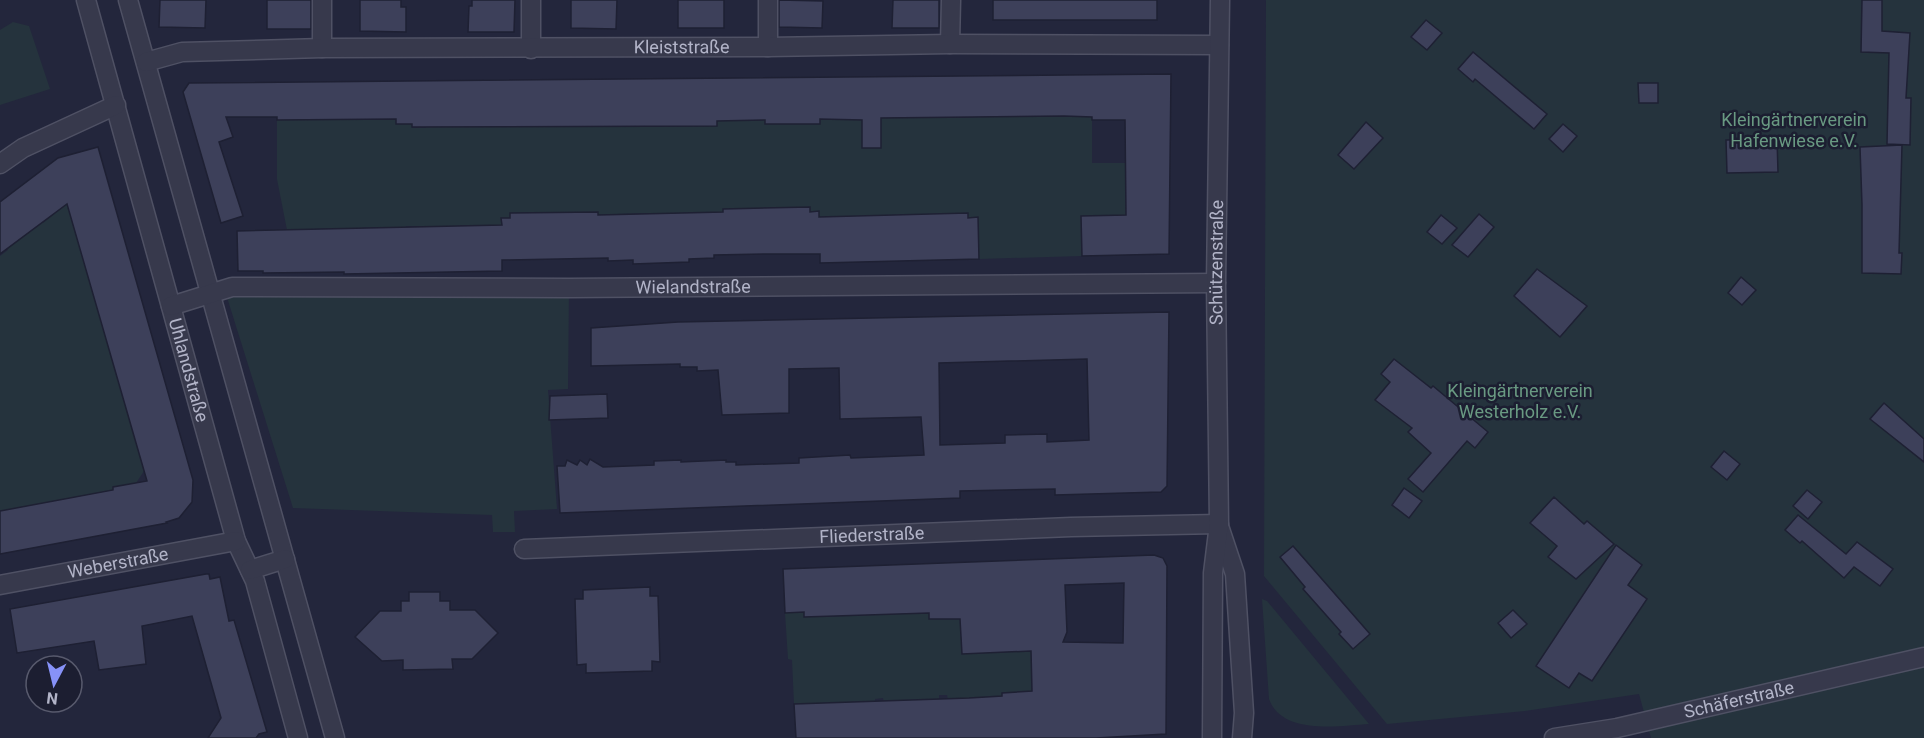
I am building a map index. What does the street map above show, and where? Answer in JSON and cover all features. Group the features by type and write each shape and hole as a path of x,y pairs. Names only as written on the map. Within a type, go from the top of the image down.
{"street":[{"name":"Uhlandstraße","path":"86,0 236,541 255,580 298,738"},
{"path":"128,0 335,738"},
{"path":"322,0 322,48"},
{"path":"531,0 531,49"},
{"path":"768,0 768,47"},
{"path":"950,44 951,0"},
{"name":"Schützenstraße","path":"1212,738 1212,573 1219,524 1216,283 1220,0"},
{"name":"Kleiststraße","path":"146,62 182,52 322,48 531,49 950,44 1220,45"},
{"path":"0,164 23,148 116,105"},
{"name":"Wielandstraße","path":"171,306 232,287 569,288 1216,283"},
{"name":"Schützenstraße","path":"1219,524 1235,574 1244,713 1242,738"},
{"name":"Fliederstraße","path":"524,549 1071,527 1219,524"},
{"name":"Weberstraße","path":"0,585 236,541"},
{"path":"250,570 285,559"},
{"name":"Schäferstraße","path":"1554,738 1617,728 1924,657"}],"green space":[{"name":"Kleingärtnerverein Westerholz e.V.","path":"1266,0 1924,0 1924,738 1651,738 1639,694 1525,711 1387,724 1264,576"},
{"path":"13,22 29,26 50,89 0,105 0,30"},
{"path":"1092,114 1092,163 1130,163 1127,225 1100,226 1100,216 1081,216 1082,256 979,259 978,218 968,218 968,213 830,217 819,221 819,211 810,212 810,207 723,213 669,213 651,218 651,213 617,214 616,218 598,216 597,212 510,214 510,218 502,218 502,228 493,229 492,225 460,225 459,230 437,230 436,226 406,226 405,231 373,228 358,228 343,233 342,228 287,230 277,179 277,120 396,119 396,124 412,124 412,128 426,128 427,124 462,127 494,123 494,127 509,127 509,123 526,123 527,127 542,127 542,123 717,126 717,121 765,120 765,124 820,124 820,119 828,119 828,116 906,118 958,115 959,118 1011,115 1012,117 1064,115 1065,117 1081,117"},
{"path":"68,196 144,471 136,483 113,487 113,490 0,511 0,256 8,250 7,247 41,221 43,223 52,216"},
{"path":"569,288 568,389 548,390 557,509 514,511 515,532 493,532 492,515 293,508 225,291"},
{"path":"1262,599 1267,601 1369,724 1312,726 1286,718 1276,710 1269,699"},
{"path":"948,608 1031,651 1033,695 1002,693 1002,697 948,699 947,695 939,695 939,700 884,703 883,698 875,699 875,703 794,704 792,660 788,659 785,613 804,612 804,617 852,616"}],"building":[{"path":"160,0 206,0 205,28 159,27"},
{"path":"267,0 311,0 311,29 267,29"},
{"path":"360,0 401,0 401,7 406,7 406,32 360,31"},
{"path":"472,0 515,0 514,32 468,32 469,6 472,6"},
{"path":"571,0 617,0 616,29 571,28"},
{"path":"678,0 724,0 724,28 678,28"},
{"path":"779,0 823,1 822,28 779,27"},
{"path":"893,0 939,0 939,28 892,28"},
{"path":"993,0 1157,0 1157,20 993,20"},
{"path":"1862,0 1882,0 1882,31 1910,33 1906,98 1911,98 1910,145 1887,144 1889,53 1861,52"},
{"path":"1426,20 1442,33 1427,50 1411,37"},
{"path":"1473,52 1547,114 1534,129 1475,79 1473,82 1458,69"},
{"path":"1171,74 1169,254 1082,256 1081,216 1126,215 1125,120 1092,120 1092,117 1064,116 881,118 881,148 862,148 862,120 820,119 820,124 765,124 765,120 717,121 717,126 412,127 412,124 396,124 396,119 277,120 277,117 226,117 233,137 219,142 243,216 221,223 183,92 189,83"},
{"path":"1638,83 1658,83 1658,103 1639,103"},
{"path":"1366,122 1383,138 1354,169 1338,155"},
{"path":"1563,124 1577,136 1563,152 1549,139"},
{"path":"1777,139 1778,172 1727,173 1726,140"},
{"path":"1902,145 1899,253 1902,253 1901,274 1862,273 1860,147"},
{"path":"98,147 193,480 192,502 179,518 167,523 0,554 0,511 113,490 113,487 147,481 67,204 0,254 0,202 58,158"},
{"path":"810,207 810,212 819,211 819,217 968,213 968,218 978,217 979,259 820,263 820,254 767,254 714,255 714,258 689,259 689,262 633,264 633,260 608,261 608,258 502,260 502,271 344,274 344,272 238,271 237,231 502,225 501,218 510,218 510,213 598,212 598,215"},
{"path":"1479,214 1494,227 1468,257 1452,245"},
{"path":"1441,215 1457,228 1442,244 1427,232"},
{"path":"1537,269 1587,306 1560,337 1514,296"},
{"path":"1741,277 1756,290 1742,305 1728,293"},
{"path":"1169,312 1167,486 1161,492 1055,495 1055,489 960,491 960,498 560,513 557,466 565,466 567,460 577,465 580,460 587,465 590,459 603,467 654,465 654,461 726,460 726,462 736,462 736,465 799,463 799,458 850,455 851,458 924,455 921,417 840,419 839,368 789,369 789,413 722,415 718,370 697,371 697,367 680,367 680,364 591,366 591,328 678,322","holes":["1087,359 1089,440 1047,442 1047,434 1005,435 1005,443 940,445 939,363"]},
{"path":"1394,359 1431,388 1433,386 1488,432 1475,448 1467,441 1423,492 1408,479 1431,453 1408,432 1412,428 1375,400 1390,382 1381,374"},
{"path":"607,394 608,418 549,420 550,396"},
{"path":"1884,403 1924,439 1924,462 1870,419"},
{"path":"1724,451 1740,464 1727,480 1711,467"},
{"path":"1404,488 1422,501 1409,518 1392,505"},
{"path":"1807,490 1822,502 1808,519 1793,506"},
{"path":"1554,497 1584,524 1587,521 1614,544 1576,579 1548,557 1557,546 1530,523"},
{"path":"1798,515 1846,554 1857,542 1893,569 1880,586 1854,567 1844,578 1802,541 1800,543 1785,530"},
{"path":"1616,545 1642,565 1628,585 1647,599 1592,681 1579,673 1569,688 1536,666"},
{"path":"1293,546 1370,634 1353,649 1303,589 1305,587 1280,557"},
{"path":"1154,555 1163,558 1167,566 1166,734 1096,738 796,738 794,704 969,698 1032,691 1031,651 962,654 960,619 929,619 929,613 804,617 804,612 785,613 783,569","holes":["1124,583 1123,643 1063,642 1067,632 1065,585"]},
{"path":"209,574 210,579 220,577 229,621 234,620 267,732 259,734 256,738 208,738 221,718 192,616 142,626 146,664 99,670 94,641 17,653 10,609"},
{"path":"650,587 650,596 658,596 660,662 652,661 652,671 586,673 586,664 577,665 575,599 583,599 583,590"},
{"path":"409,592 440,592 440,601 450,601 450,610 475,610 498,633 472,659 452,659 453,669 403,670 403,660 382,661 355,637 380,611 401,611 401,601 409,601"},
{"path":"1513,610 1527,624 1511,638 1498,623"}],"park label":[{"name":"Kleingärtnerverein Hafenwiese e.V.","path":"1794,130"}]}
